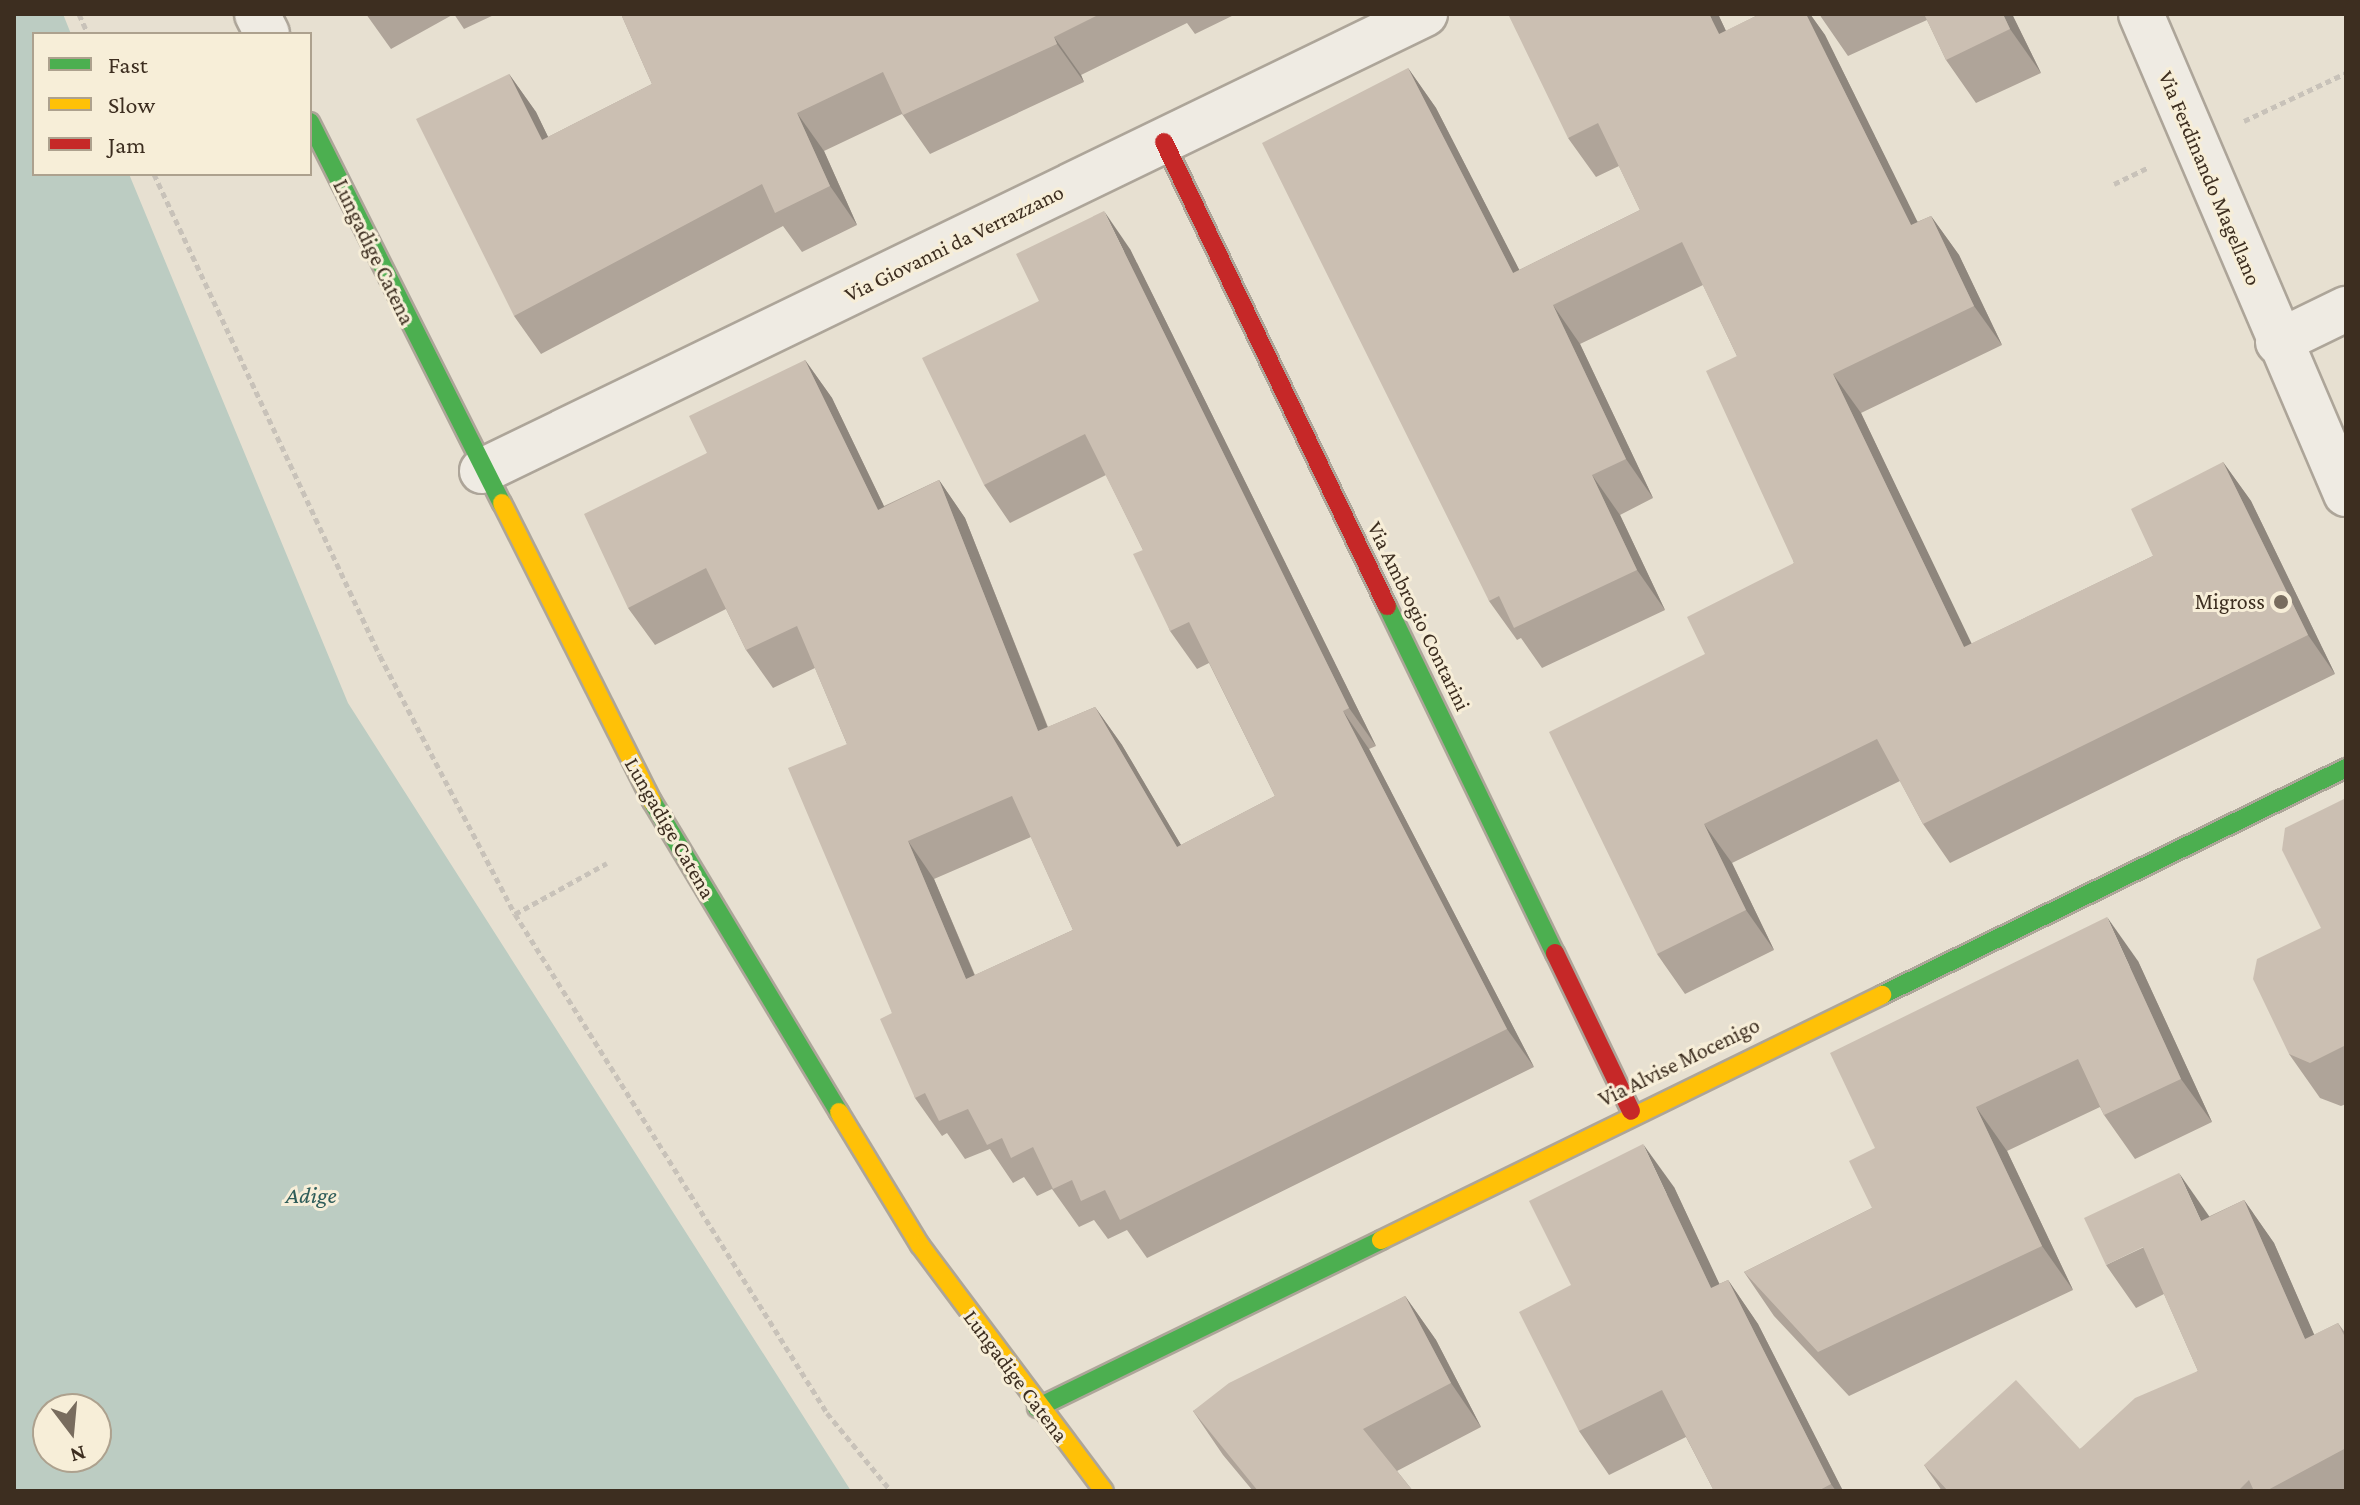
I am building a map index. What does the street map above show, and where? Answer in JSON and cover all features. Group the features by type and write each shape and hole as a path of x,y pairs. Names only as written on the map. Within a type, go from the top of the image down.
{"street":[{"path":"257,14 266,32"},
{"name":"Via Giovanni da Verrazzano","path":"482,471 1425,14"},
{"name":"Via Ferdinando Magellano","path":"2141,14 2278,342 2346,494"},
{"name":"Lungadige Catena","path":"312,126 482,471 658,813 920,1245 1037,1408 1104,1491"},
{"name":"Via Ambrogio Contarini","path":"1164,142 1631,1111"},
{"path":"2278,342 2346,309"},
{"name":"Via Alvise Mocenigo","path":"1037,1408 1631,1111 2346,768"}],"path":[{"path":"155,176 380,656 515,914 827,1413 891,1491"},
{"path":"515,914 607,863"}],"water":[{"name":"Adige","path":"14,14 63,14 70,32 32,32 32,176 130,176 348,703 851,1491 14,1491"}],"building":[{"path":"621,14 1100,14 1054,37 1057,44 903,115 883,72 797,113 830,186 775,213 762,184 514,316 416,119 509,74 542,140 652,84"},
{"path":"1508,14 1709,14 1719,34 1760,14 1806,14 1911,225 1931,216 1974,306 1833,374 1964,647 2153,556 2131,509 2223,462 2308,635 1923,824 1877,739 1704,824 1746,910 1657,954 1549,732 1705,654 1687,617 1794,563 1706,371 1737,356 1682,242 1553,305 1626,459 1592,475 1637,570 1514,628 1499,596 1489,601 1262,143 1408,68 1513,273 1640,210 1598,123 1568,138"},
{"path":"1924,14 2003,14 2010,29 1946,60"},
{"path":"1104,211 1349,708 1343,711 1507,1029 1120,1220 1105,1190 1081,1201 1072,1180 1053,1189 1033,1147 1011,1158 1002,1138 987,1145 968,1109 939,1121 925,1093 915,1098 880,1019 892,1013 788,768 847,744 797,626 746,650 706,568 628,608 584,514 707,453 689,416 805,360 878,510 939,480 1038,731 1095,707 1177,847 1275,796 1189,622 1170,631 1133,554 1143,550 1085,434 984,485 922,358 1039,301 1016,254","holes":["1012,796 1073,930 966,979 908,841"]},
{"path":"2346,798 2346,1045 2310,1063 2289,1054 2253,979 2257,959 2321,928 2282,850 2285,828"},
{"path":"2107,917 2181,1079 2104,1115 2078,1059 1976,1107 2042,1246 1818,1352 1744,1272 1872,1208 1849,1161 1875,1148 1830,1053"},
{"path":"1643,1144 1711,1288 1728,1280 1831,1484 1818,1491 1714,1491 1662,1390 1579,1431 1519,1312 1571,1285 1529,1201"},
{"path":"2179,1173 2201,1221 2244,1200 2305,1339 2338,1323 2346,1339 2346,1448 2266,1491 2254,1491 2249,1480 2238,1491 1948,1491 1924,1465 2016,1380 2080,1449 2135,1398 2198,1371 2143,1247 2106,1265 2084,1218"},
{"path":"1405,1296 1451,1383 1363,1429 1413,1491 1258,1491 1193,1411 1229,1383"}],"traffic: fast":[{"path":"312,126 502,503"},
{"path":"1387,606 1555,953"},
{"path":"1882,995 2346,768"},
{"path":"652,801 839,1112"},
{"path":"1037,1408 1381,1240"}],"traffic: slow":[{"path":"502,503 652,801"},
{"path":"1381,1240 1882,995"},
{"path":"839,1112 920,1245 1104,1491"}],"traffic: jam":[{"path":"1164,142 1387,606"},
{"path":"1555,953 1631,1111"}],"place":[{"name":"Migross","path":"2281,602"}]}
